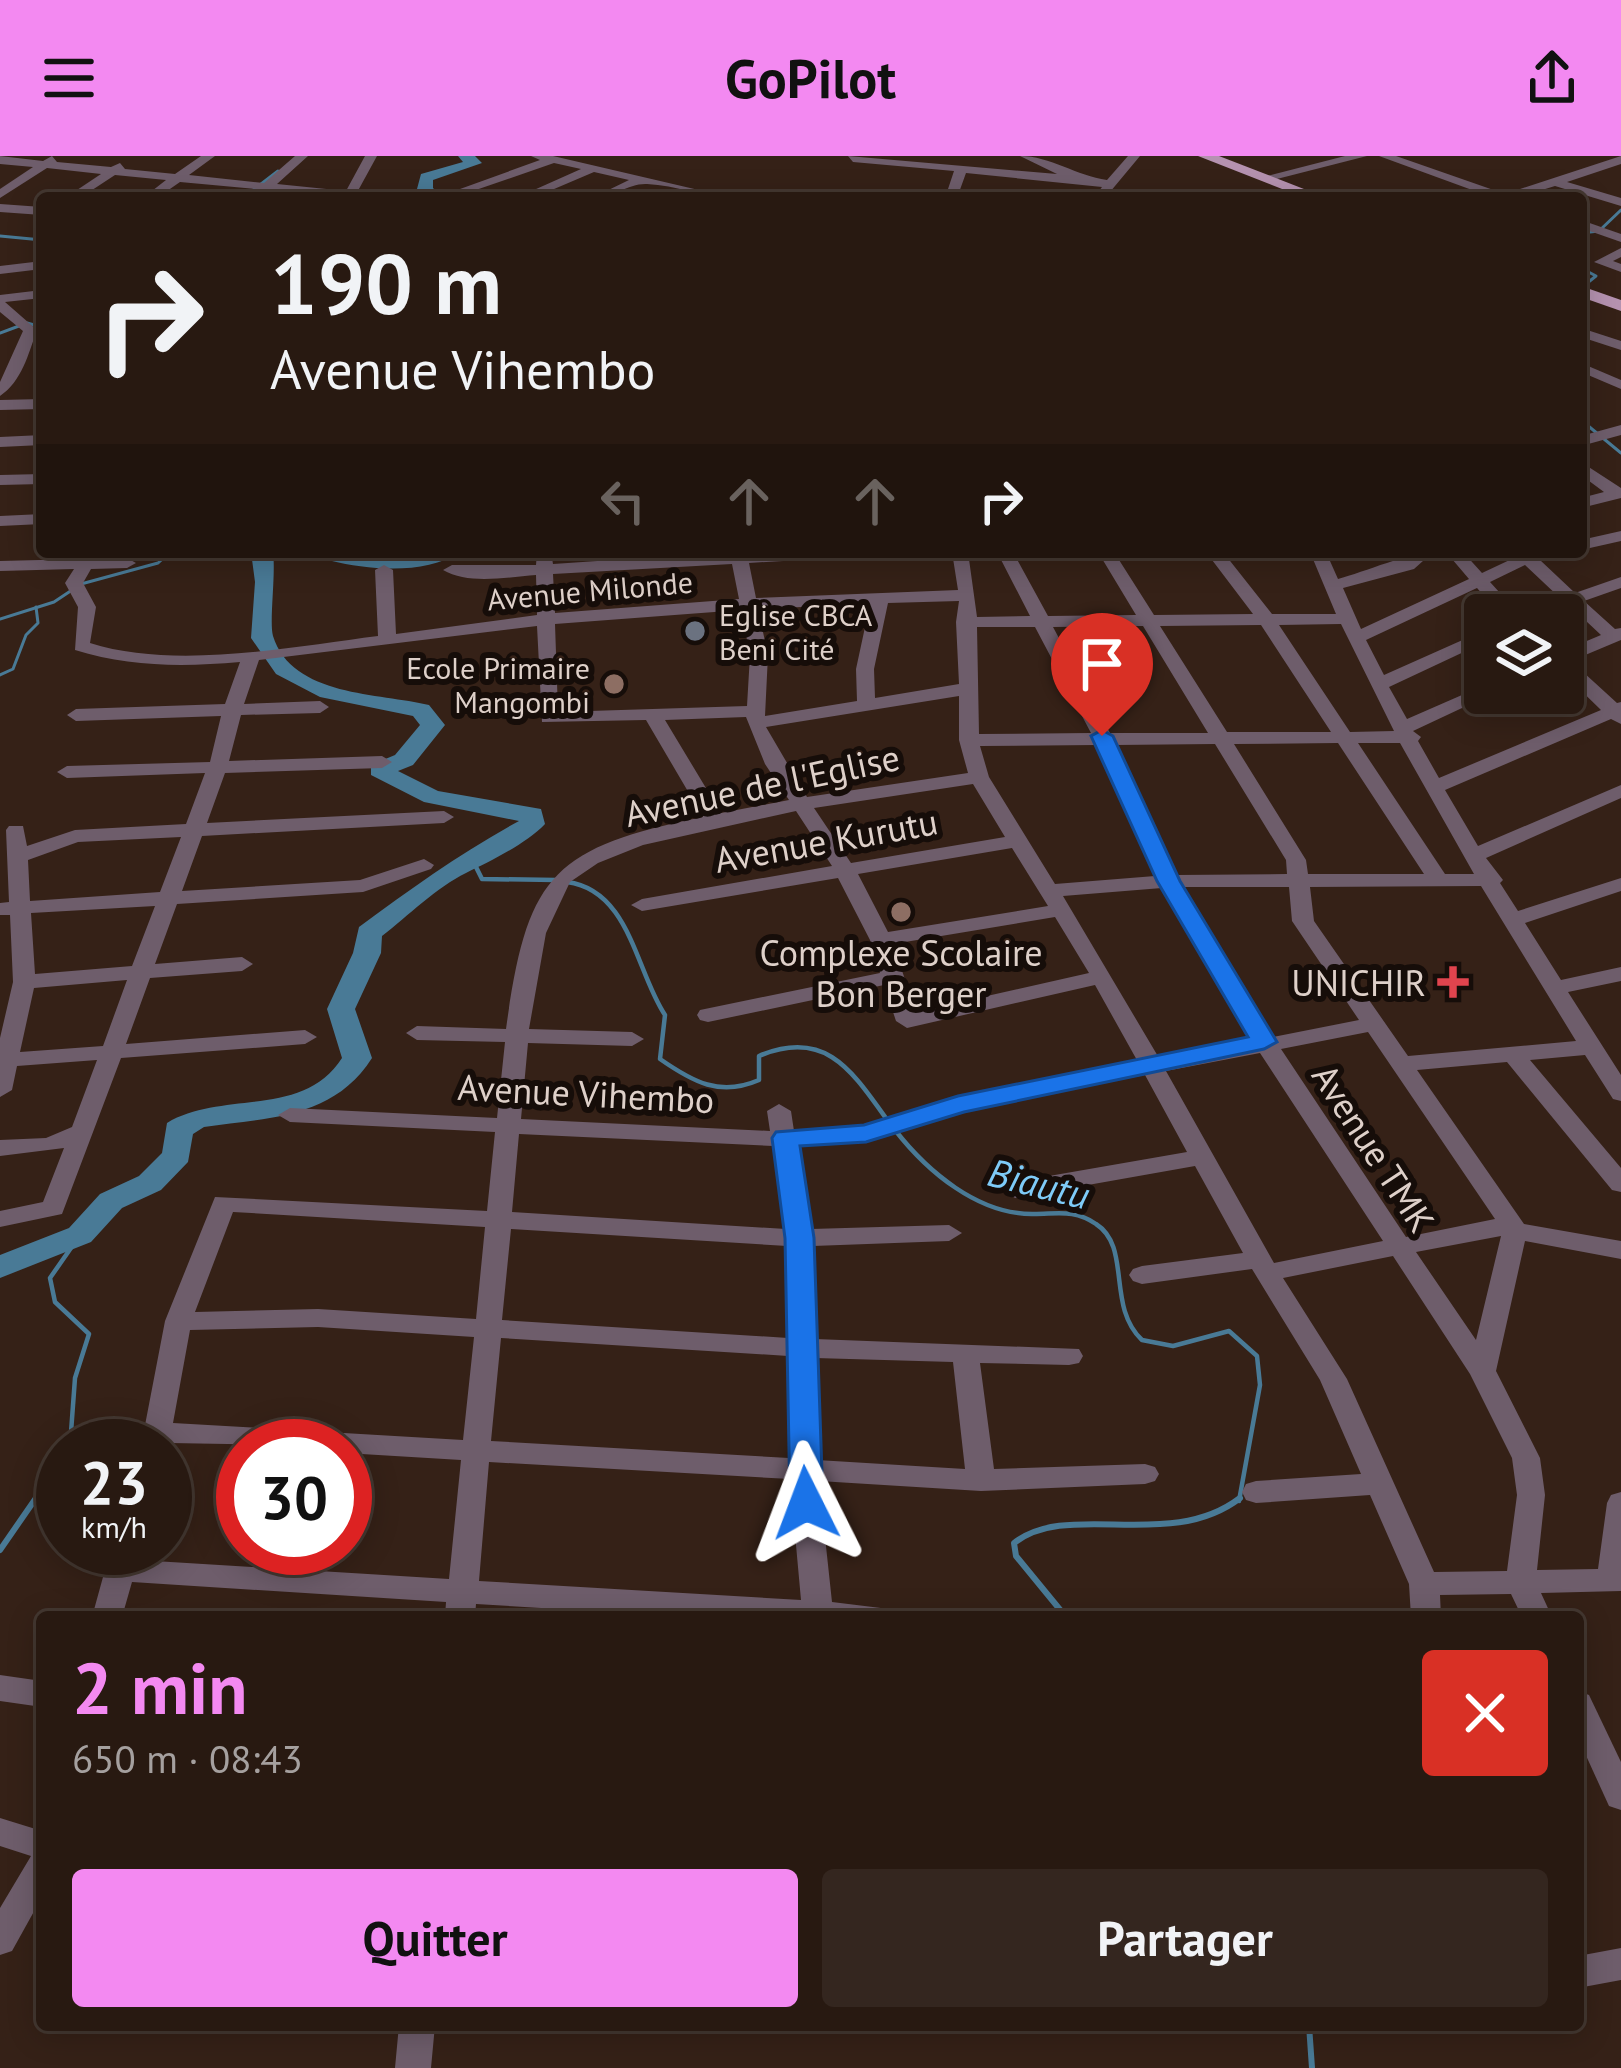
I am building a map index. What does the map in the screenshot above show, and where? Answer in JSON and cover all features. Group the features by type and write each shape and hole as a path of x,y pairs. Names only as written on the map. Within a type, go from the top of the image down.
{"main road":[{"path":"1205,156 1303,192"},
{"path":"1587,293 1621,306"}],"street":[{"path":"81,192 136,156"},
{"path":"158,192 209,156"},
{"path":"262,186 302,156"},
{"path":"351,192 371,156"},
{"path":"483,175 514,156"},
{"path":"537,156 696,192"},
{"path":"1026,156 1080,180"},
{"path":"1104,192 1134,156"},
{"path":"1265,178 1361,156"},
{"path":"1385,156 1488,192"},
{"path":"853,158 962,167 1031,180 1107,184"},
{"path":"0,160 54,160 314,192"},
{"path":"0,194 54,160"},
{"path":"466,190 552,160"},
{"path":"1525,192 1621,160"},
{"path":"879,192 892,161"},
{"path":"953,192 962,167"},
{"path":"536,192 592,169"},
{"path":"1592,172 1621,179"},
{"path":"612,192 640,180"},
{"path":"1556,183 1587,192"},
{"path":"652,192 666,186"},
{"path":"1587,192 1621,202"},
{"path":"0,208 36,213"},
{"path":"24,230 36,219"},
{"path":"1587,226 1621,238"},
{"path":"1621,252 1601,262 1621,268"},
{"path":"0,270 36,266"},
{"path":"0,302 36,295"},
{"path":"0,302 30,330 22,336 0,392"},
{"path":"1587,334 1621,346"},
{"path":"1587,369 1616,380"},
{"path":"0,405 36,404"},
{"path":"1587,439 1621,430"},
{"path":"0,442 36,440"},
{"path":"1587,471 1618,494"},
{"path":"0,480 36,479"},
{"path":"1587,502 1618,494"},
{"path":"0,521 36,519"},
{"path":"1587,544 1621,536"},
{"path":"0,566 79,558"},
{"name":"Avenue Milonde","path":"89,558 76,586 87,608 81,646 88,651 257,657 542,620 749,604 968,595"},
{"path":"95,558 127,563"},
{"path":"452,570 609,558"},
{"path":"739,558 759,655 754,717 881,940 907,1021 1102,977"},
{"path":"961,558 968,595 964,622 969,740 980,777 1102,977 1333,1379 1424,1584 1426,1611"},
{"name":"Avenue TMK","path":"1008,558 1102,736 1168,881 1264,1042 1482,1371 1526,1458 1531,1495 1521,1582"},
{"path":"1110,558 1296,860 1304,921 1516,1230 1482,1371"},
{"path":"1219,558 1266,619 1439,880"},
{"path":"1320,558 1380,684 1475,855 1621,1094"},
{"path":"1332,586 1408,565 1418,558"},
{"path":"1460,558 1492,594"},
{"path":"964,622 1266,619 1354,628 1480,580 1519,558"},
{"path":"1527,558 1566,594"},
{"path":"544,560 542,620 549,718 651,713 754,717 966,689"},
{"path":"384,570 387,640"},
{"path":"1579,594 1621,582"},
{"path":"866,704 865,669 880,597"},
{"path":"1584,609 1616,634 1584,650"},
{"path":"1380,684 1464,645"},
{"path":"0,1219 53,1208 218,766 237,710 242,668 257,657"},
{"path":"1437,786 1619,713 1584,680"},
{"path":"969,740 1342,738 1408,732 1464,703"},
{"path":"76,715 320,707"},
{"path":"651,713 717,824"},
{"path":"67,772 382,762"},
{"name":"Avenue de l'Eglise","path":"517,1035 529,949 561,881 628,844 804,805 980,777"},
{"path":"1475,855 1621,791"},
{"path":"17,857 75,836 444,817"},
{"path":"0,1090 24,982 10,908 16,830"},
{"name":"Avenue Kurutu","path":"642,905 1021,841"},
{"path":"10,908 363,886 424,865"},
{"path":"881,940 1168,881 1492,880"},
{"path":"1515,919 1621,884"},
{"path":"24,982 242,964"},
{"path":"1556,988 1621,974"},
{"path":"708,1015 892,977"},
{"name":"Avenue Vihembo","path":"290,1115 512,1125 876,1128 1149,1065 1375,1024"},
{"path":"417,1033 632,1040"},
{"path":"462,1603 496,1220 512,1125 517,1035"},
{"path":"7,1060 305,1037"},
{"path":"1402,1064 1592,1047"},
{"path":"1514,1055 1621,1184"},
{"path":"782,1125 800,1238 803,1468 817,1611"},
{"path":"0,1148 50,1145 82,1132"},
{"path":"1015,1190 1202,1157"},
{"path":"160,1419 178,1321 224,1203 800,1238 950,1233"},
{"path":"1142,1275 1264,1266 1497,1227 1621,1250"},
{"path":"178,1321 318,1318 805,1348 1069,1356"},
{"path":"965,1353 981,1480"},
{"path":"192,1440 981,1480 1145,1474"},
{"path":"1256,1492 1377,1484"},
{"path":"1424,1584 1616,1580 1621,1503"},
{"path":"192,1568 462,1603 720,1611"},
{"path":"109,1611 119,1575"},
{"path":"1521,1582 1534,1611"},
{"path":"0,1688 36,1693"},
{"path":"1584,1717 1621,1796"},
{"path":"0,1832 36,1842"},
{"path":"0,1940 36,1877"},
{"path":"413,2068 416,2031"}],"waterway":[{"path":"428,192 426,177 475,163 465,156"},
{"path":"247,192 278,171"},
{"path":"1587,232 1599,231 1621,210"},
{"path":"0,236 36,239"},
{"path":"1587,271 1596,276 1587,283"},
{"path":"0,333 27,323 36,325"},
{"path":"1587,425 1621,453"},
{"path":"81,584 163,558"},
{"path":"0,1267 80,1235 111,1201 150,1183 177,1155 178,1130 196,1119 287,1106 329,1090 357,1058 341,1009 367,953 369,933 456,868 474,863 483,851 532,824 532,814 433,797 380,770 404,760 433,725 421,710 328,692 284,669 262,638 263,558"},
{"path":"346,558 418,558"},
{"path":"36,608 72,590"},
{"path":"0,619 36,608"},
{"path":"0,675 13,669 26,635 38,623 36,608"},
{"name":"Biautu","path":"474,863 482,879 556,880"},
{"name":"Biautu","path":"567,882 605,900 629,935 665,1015 660,1059 696,1080 732,1087 759,1080 759,1056 802,1047 820,1051 849,1071 888,1121"},
{"name":"Biautu","path":"895,1130 938,1175 974,1199 1013,1212 1073,1214 1096,1224 1113,1247 1125,1311 1142,1340 1173,1346 1229,1331 1257,1356 1260,1385 1239,1498"},
{"path":"72,1419 75,1378 89,1334 55,1302 50,1278 80,1235"},
{"path":"0,1550 36,1498"},
{"name":"Biautu","path":"1061,1611 1016,1556 1014,1543 1062,1525 1183,1522 1212,1514 1239,1498"},
{"name":"Biautu","path":"1309,2031 1312,2068"}],"place":[{"name":"Eglise CBCA Beni Cité","path":"695,631"},
{"name":"Ecole Primaire Mangombi","path":"614,684"},
{"name":"Complexe Scolaire Bon Berger","path":"901,912"},
{"name":"UNICHIR","path":"1453,982"}],"route":[{"path":"806,1503 800,1238 785,1138 866,1133 958,1105 1264,1042 1168,881 1102,736"}]}
